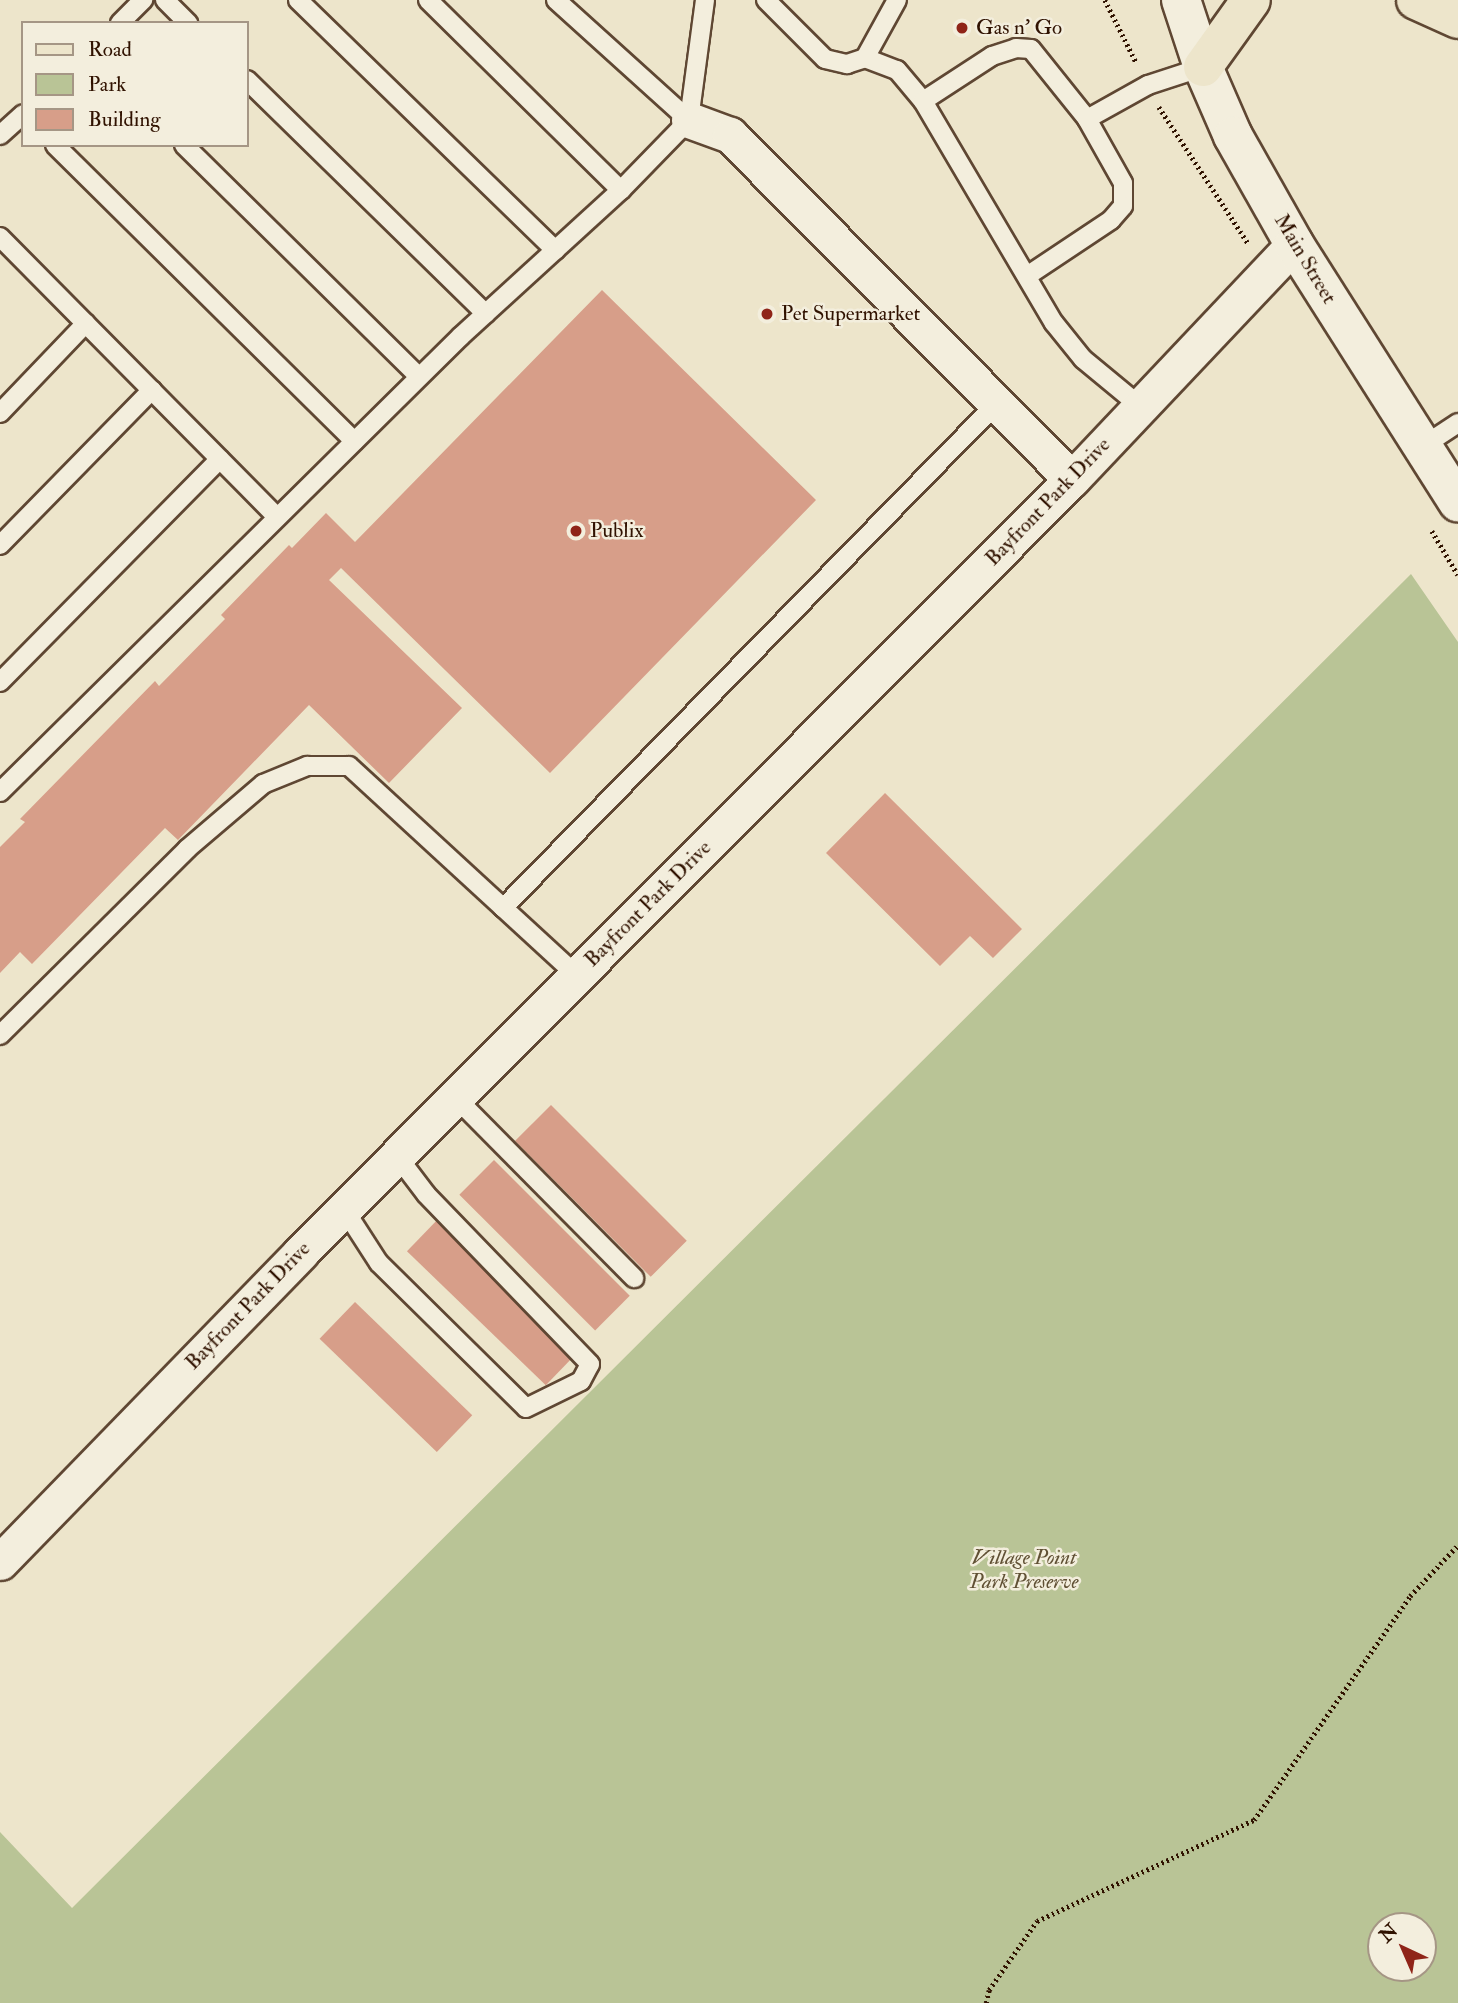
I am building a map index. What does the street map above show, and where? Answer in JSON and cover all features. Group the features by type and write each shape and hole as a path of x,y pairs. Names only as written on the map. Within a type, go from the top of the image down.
{"main road":[{"name":"Main Street","path":"1181,0 1203,67 1233,136 1294,244 1458,502"},
{"path":"1203,67 1251,0"},
{"path":"1416,0 1458,19"}],"street":[{"path":"689,120 730,135 1073,479"},
{"name":"Bayfront Park Drive","path":"0,1562 344,1209 1073,479 1294,244"}],"lane":[{"path":"122,21 143,0"},
{"path":"165,0 186,21"},
{"path":"298,0 555,250"},
{"path":"428,0 621,190"},
{"path":"556,0 689,120"},
{"path":"0,792 419,377 621,190 689,120 705,0"},
{"path":"765,0 825,58 847,64 866,58 897,70 923,101 1054,323 1083,359 1141,407"},
{"path":"866,58 897,0"},
{"path":"923,101 992,57 1016,48 1031,49 1087,119 1124,183 1123,206 1111,220 1027,276"},
{"path":"1087,119 1148,85 1203,67"},
{"path":"248,81 486,314"},
{"path":"0,135 21,116"},
{"path":"57,147 354,441"},
{"path":"186,147 419,377"},
{"path":"0,237 277,517"},
{"path":"0,413 86,323"},
{"path":"0,545 152,390"},
{"path":"503,908 997,403"},
{"path":"1423,446 1458,423"},
{"path":"0,682 220,459"},
{"path":"0,1035 187,849 263,784 307,766 349,766 577,976"},
{"path":"455,1097 634,1279"},
{"path":"344,1209 379,1263 526,1408 582,1381 590,1364 426,1194 397,1156"}],"path":[{"path":"986,2003 989,1990 1037,1921 1254,1819 1410,1596 1458,1545"}],"green space":[{"name":"Village Point Park Preserve","path":"1411,574 1458,642 1458,2003 0,2003 0,1832 72,1908"}],"building":[{"name":"Publix","path":"602,290 816,500 550,773 341,568 329,580 462,708 389,783 309,705 178,840 165,828 32,964 20,952 0,973 0,847 25,822 20,819 155,681 159,686 225,619 221,615 289,545 292,548 326,513 355,542"},
{"path":"885,793 1022,929 993,958 970,936 940,966 826,853"},
{"path":"551,1105 687,1241 651,1277 515,1141"},
{"path":"494,1160 630,1296 595,1330 459,1195"},
{"path":"441,1216 580,1350 546,1385 407,1251"},
{"path":"355,1302 472,1415 437,1452 320,1339"}],"place":[{"name":"Gas n' Go","path":"962,28"},
{"name":"Pet Supermarket","path":"767,314"},
{"name":"Publix","path":"576,531"}]}
